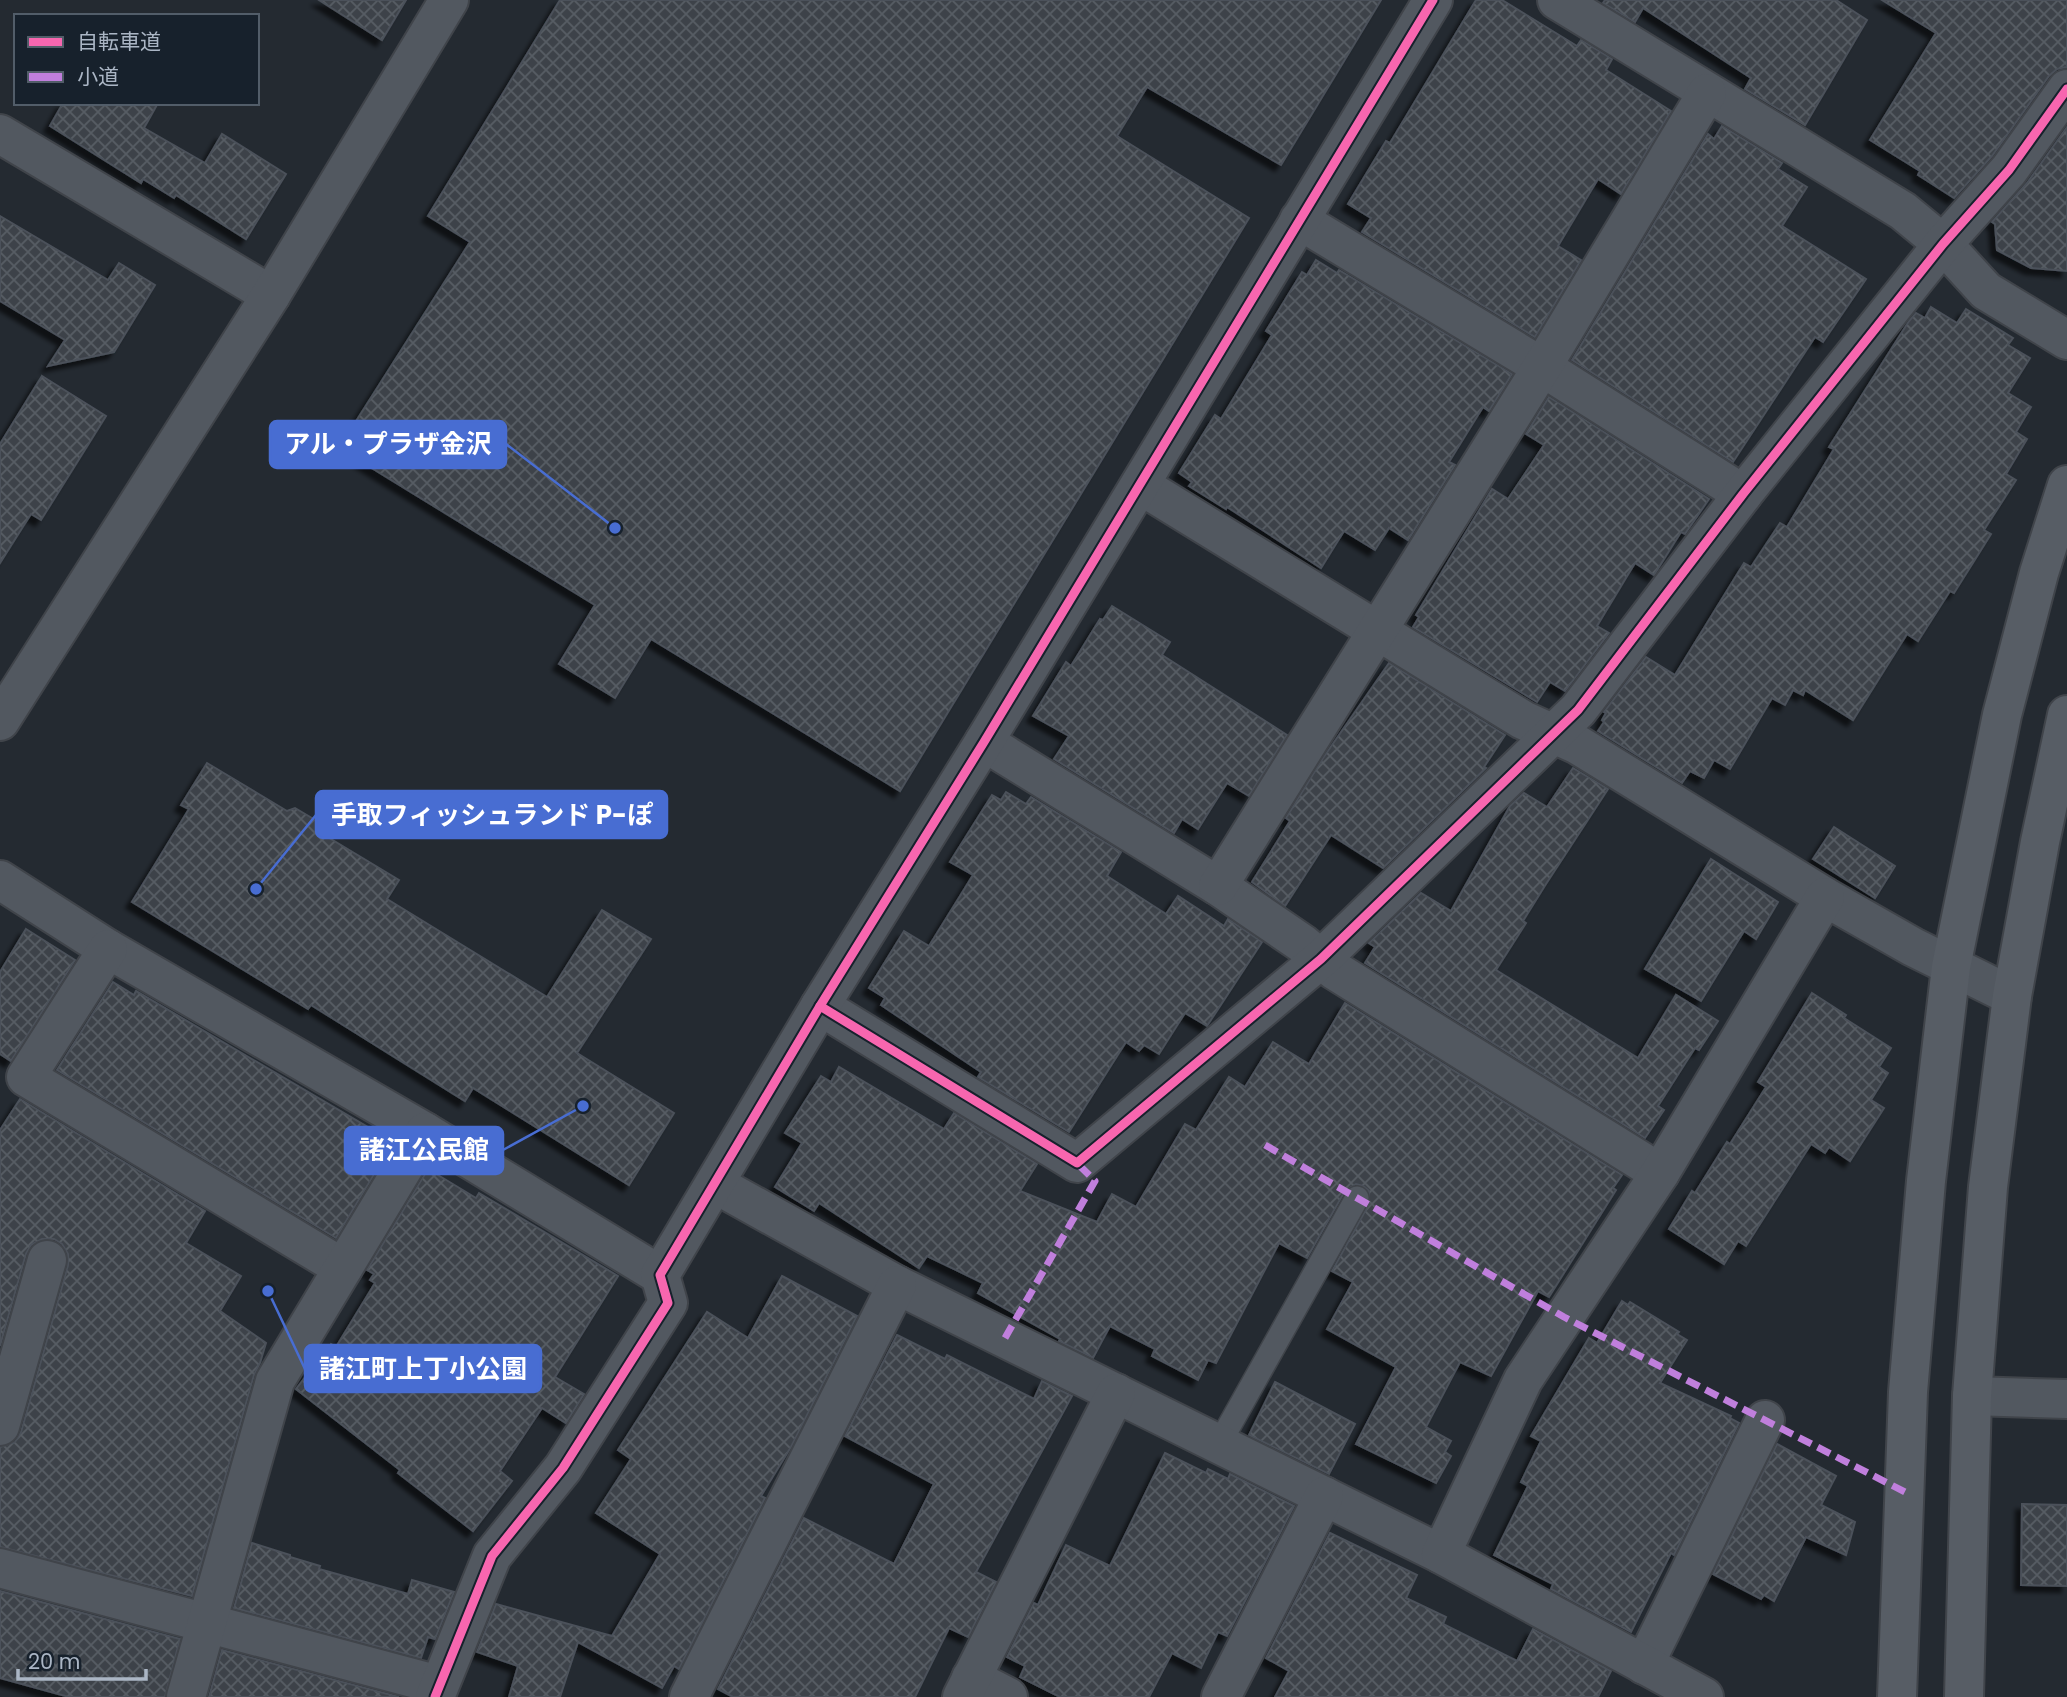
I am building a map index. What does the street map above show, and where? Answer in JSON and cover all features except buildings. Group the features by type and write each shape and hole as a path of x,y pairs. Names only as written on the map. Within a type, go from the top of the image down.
{"street":[{"path":"0,720 271,295 449,0"},
{"path":"660,1275 820,1006 984,742 1433,0"},
{"path":"1557,0 1903,211 1943,244 1986,290 2067,340"},
{"path":"820,1006 1077,1163 1321,959 1578,710 1743,494 1943,244 2009,170 2067,89"},
{"path":"1218,886 1542,367 1707,93"},
{"path":"0,134 271,295"},
{"path":"1299,220 1542,367 1743,494"},
{"path":"1140,485 1523,720 1578,745 1825,897 1951,967 2012,996"},
{"path":"1897,1697 1908,1392 1926,1181 1951,967 2002,715 2039,573 2067,485"},
{"path":"1964,1697 1972,1396 1988,1187 2012,996 2040,842 2067,715"},
{"path":"984,742 1218,886 1303,944 1334,970 1660,1173"},
{"path":"0,880 108,949 425,1132 660,1275 668,1303 563,1468 492,1556 437,1691 208,1624 0,1569"},
{"path":"1441,1554 1523,1380 1660,1173 1825,897"},
{"path":"108,949 26,1077 343,1268"},
{"path":"187,1697 275,1381 425,1132"},
{"path":"715,1184 897,1285 1441,1554 1704,1697"},
{"path":"0,1426 47,1260"},
{"path":"688,1697 897,1285"},
{"path":"1008,1697 966,1688 1116,1393"},
{"path":"1972,1396 2067,1399"},
{"path":"1644,1665 1765,1420"},
{"path":"1221,1697 1324,1496"}],"lane":[{"path":"1219,1444 1357,1198"}],"marked path":[{"path":"1265,1145 1564,1317 1905,1492"},
{"path":"1005,1338 1095,1181 1077,1163"}],"cycle path":[{"path":"435,1697 492,1556 563,1468 668,1303 660,1275 820,1006 984,742 1433,0"},
{"path":"820,1006 1077,1163 1321,959 1578,710 1743,494 1943,244 2009,170 2067,89"}],"place":[{"name":"アル・プラザ金沢","path":"615,528"},
{"name":"手取フィッシュランド P-ぽ","path":"256,889"},
{"name":"諸江公民館","path":"583,1106"},
{"name":"諸江町上丁小公園","path":"268,1291"}]}
